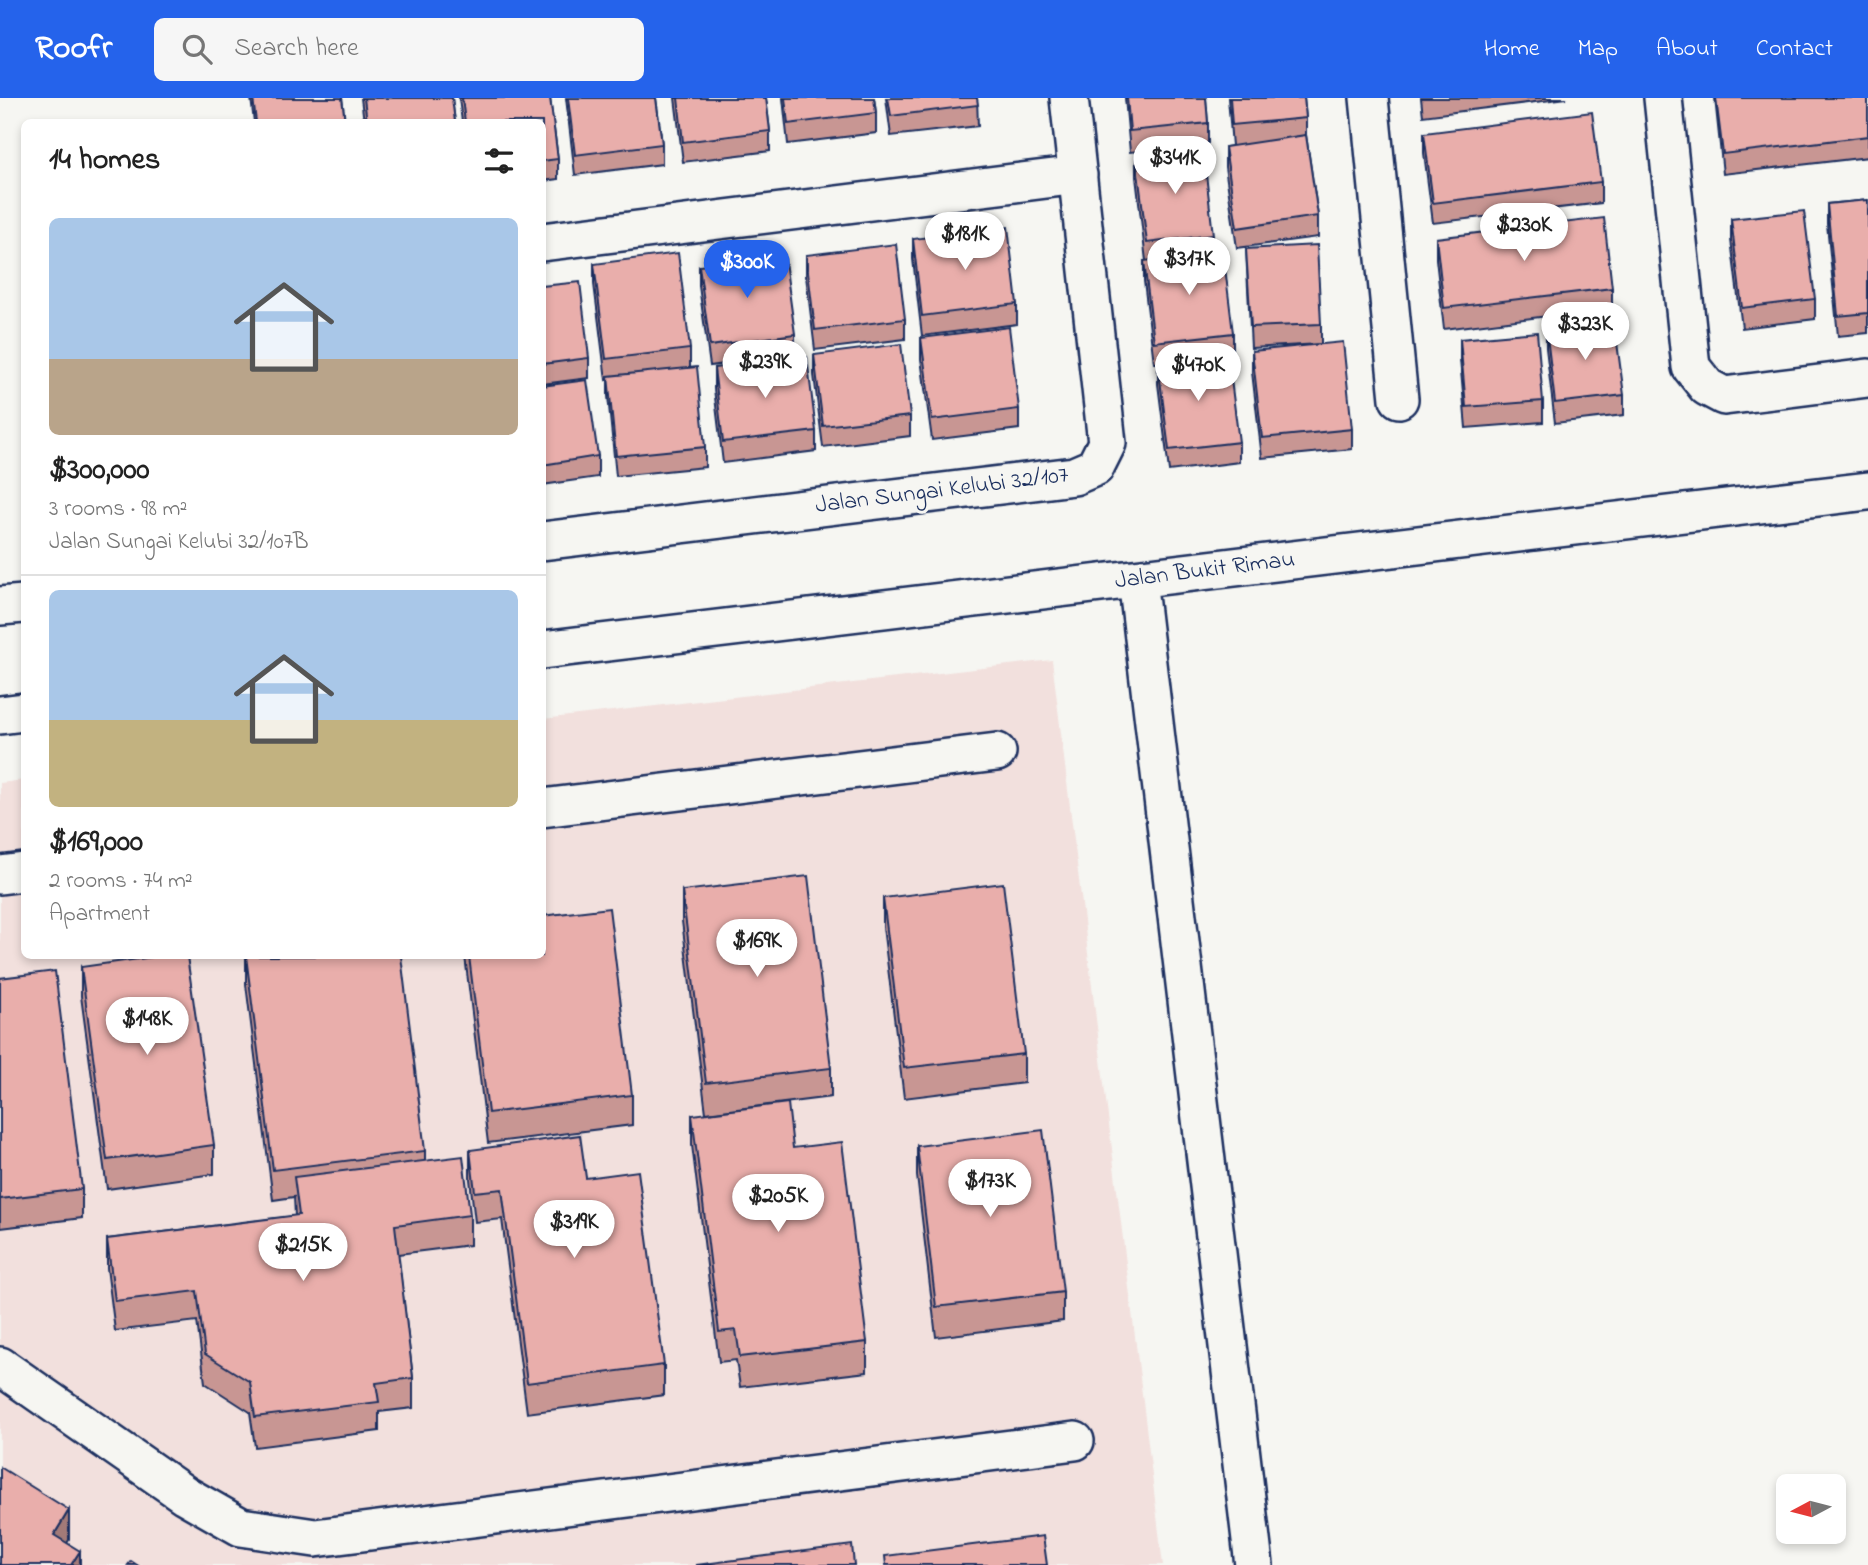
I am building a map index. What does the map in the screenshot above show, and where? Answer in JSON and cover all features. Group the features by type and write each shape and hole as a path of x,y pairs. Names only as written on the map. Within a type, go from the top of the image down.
{"street":[{"name":"Jalan Sungai Kelubi 32/107","path":"546,541 1074,476 1095,467 1107,443 1069,98"},
{"path":"1369,98 1399,399"},
{"path":"1662,98 1691,367 1707,387 1724,396 1868,378"},
{"path":"546,242 1078,175"},
{"name":"Jalan Bukit Rimau","path":"546,650 1868,491"},
{"path":"1137,579 1254,1565"},
{"path":"0,607 21,604"},
{"path":"0,715 21,712"},
{"path":"546,808 998,752"},
{"path":"0,875 21,872"},
{"path":"0,1366 185,1495 241,1527 315,1538 1075,1441"}],"shaded area":[{"path":"1052,660 1163,1565 0,1565 0,783 21,780 21,959 546,959 546,719"}],"building":[{"path":"253,98 342,98 345,119 256,119"},
{"path":"364,98 452,98 455,119 367,119"},
{"path":"462,98 550,98 558,159 546,160 546,119 465,119"},
{"path":"568,98 656,98 662,144 575,155"},
{"path":"678,98 766,98 770,131 683,142"},
{"path":"785,98 874,98 876,113 788,124"},
{"path":"888,98 977,98 978,105 891,116"},
{"path":"1127,98 1206,98 1208,123 1130,131"},
{"path":"1230,98 1304,98 1306,118 1232,125"},
{"path":"1716,98 1868,98 1868,136 1723,154"},
{"path":"1592,112 1601,182 1433,203 1424,133"},
{"path":"1306,135 1318,216 1237,228 1225,147"},
{"path":"1203,148 1213,235 1147,243 1136,157"},
{"path":"1868,200 1868,313 1838,316 1827,204"},
{"path":"1804,211 1815,299 1742,308 1731,219"},
{"path":"1604,218 1612,288 1444,308 1436,238"},
{"path":"1008,227 1017,304 922,316 913,239"},
{"path":"896,244 905,319 815,330 806,255"},
{"path":"1317,245 1321,324 1251,327 1246,249"},
{"path":"1223,251 1233,333 1154,342 1144,261"},
{"path":"678,253 690,349 606,359 594,264"},
{"path":"784,254 795,334 710,346 699,266"},
{"path":"580,282 589,358 546,363 546,286"},
{"path":"1614,320 1624,395 1555,403 1546,328"},
{"path":"1009,327 1019,409 932,420 921,338"},
{"path":"1537,332 1543,401 1466,407 1460,339"},
{"path":"1343,342 1352,429 1262,438 1252,351"},
{"path":"901,344 910,416 823,426 814,355"},
{"path":"1228,356 1239,442 1169,450 1158,364"},
{"path":"807,357 816,431 723,442 714,368"},
{"path":"697,367 705,447 616,456 608,376"},
{"path":"587,380 598,456 546,464 546,385"},
{"path":"808,876 831,1068 706,1083 682,891"},
{"path":"1003,883 1024,1054 904,1068 883,898"},
{"path":"609,908 632,1095 488,1113 469,959 546,959 546,916"},
{"path":"138,959 187,959 214,1145 107,1160 81,967"},
{"path":"246,959 401,959 425,1151 273,1170"},
{"path":"55,971 82,1189 0,1199 0,978"},
{"path":"788,1103 793,1148 842,1142 867,1342 740,1357 736,1330 719,1332 692,1115"},
{"path":"1043,1130 1063,1292 936,1307 917,1146"},
{"path":"580,1135 586,1178 638,1171 664,1365 527,1383 502,1189 475,1192 470,1150"},
{"path":"463,1156 470,1215 395,1225 413,1378 376,1383 379,1402 255,1417 250,1382 205,1354 197,1291 115,1301 107,1239 299,1215 294,1177"},
{"path":"0,1467 69,1510 54,1535 80,1551 71,1565 0,1565"},
{"path":"1043,1536 1047,1565 886,1565 885,1556"},
{"path":"852,1545 854,1565 696,1565"}]}
